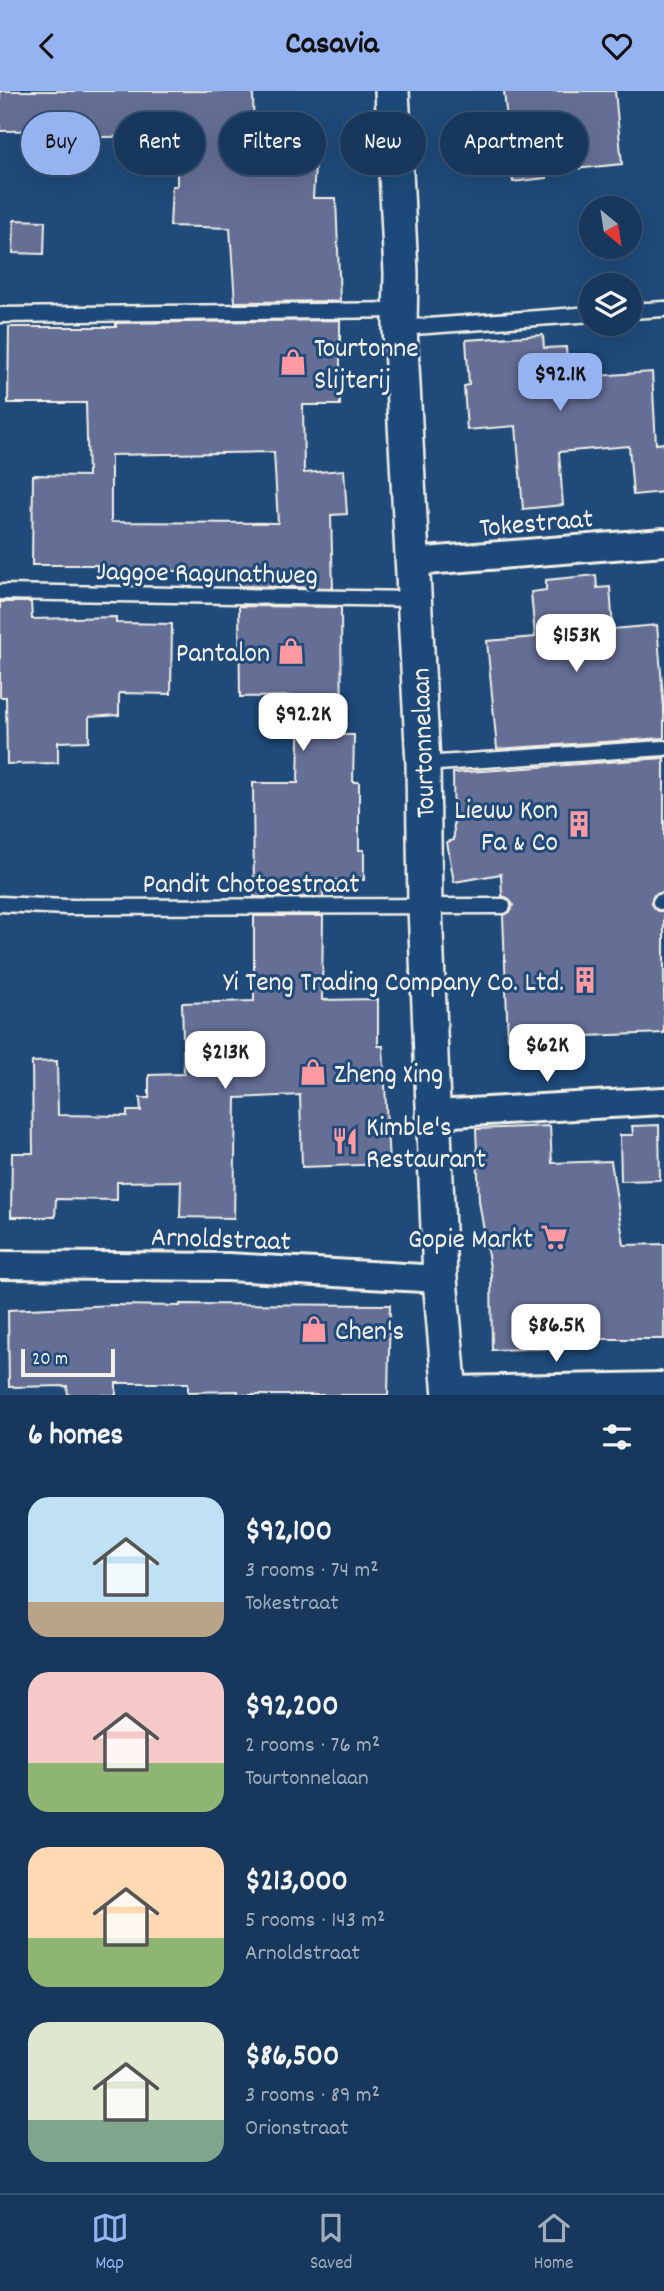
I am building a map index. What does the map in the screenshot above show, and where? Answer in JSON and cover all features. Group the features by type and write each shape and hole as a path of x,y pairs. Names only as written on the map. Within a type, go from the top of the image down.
{"street":[{"name":"Tourtonnelaan","path":"393,91 401,319 424,764 425,907 440,1279 450,1393"},
{"name":"Tokestraat","path":"413,562 664,542"},
{"path":"434,1114 664,1101"},
{"name":"Arnoldstraat","path":"0,1265 227,1267 440,1279"},
{"path":"450,1393 664,1385"}],"lane":[{"path":"642,310 664,309"},
{"path":"0,315 401,319 579,314"},
{"name":"Jaggoe Ragunathweg","path":"0,592 414,599"},
{"path":"424,764 664,748"},
{"name":"Pandit Chotoestraat","path":"0,904 67,907 503,906"}],"building":[{"path":"0,91 253,91 253,112 219,112 219,175 314,175 313,198 336,198 340,301 235,302 230,228 170,226 172,186 177,186 177,175 205,175 205,112 114,112 114,137 100,137 100,112 21,112 21,131 0,131"},
{"path":"504,91 615,91 622,164 588,168 588,112 506,112"},
{"path":"512,175 546,175 547,178 513,182"},
{"path":"14,220 45,221 44,254 13,253"},
{"path":"340,320 340,405 303,405 304,473 344,470 347,514 331,515 333,588 239,586 239,571 97,571 97,565 32,565 33,475 88,476 86,403 8,403 9,327 116,327 116,323","holes":["274,452 278,523 111,522 111,455"]},
{"path":"543,335 544,348 566,347 568,378 652,372 656,444 664,443 664,492 633,495 629,446 559,452 563,505 523,509 516,426 467,430 464,386 469,385 466,340"},
{"path":"596,575 597,588 610,587 613,629 657,625 664,738 497,749 487,641 535,637 531,592 546,590 546,580"},
{"path":"0,602 31,602 32,619 116,617 116,623 172,624 171,694 119,693 119,715 89,717 89,741 58,742 58,763 7,764 6,697 0,697"},
{"path":"239,606 341,607 342,735 354,735 353,782 359,782 359,850 364,850 364,880 323,880 323,897 254,897 253,783 298,783 300,696 240,697"},
{"path":"664,758 664,892 654,895 651,904 657,911 664,911 664,1033 508,1039 503,916 511,911 513,905 508,898 502,896 501,874 454,882 447,842 454,840 453,773"},
{"path":"254,916 323,916 322,1000 378,999 378,1046 383,1046 389,1164 302,1167 300,1095 236,1098 234,1218 180,1217 181,1181 117,1182 117,1200 56,1199 55,1217 11,1217 12,1153 33,1153 32,1062 57,1061 58,1115 127,1116 127,1111 141,1111 140,1098 149,1098 149,1075 184,1074 182,1003 254,1001"},
{"path":"659,1125 660,1180 621,1181 620,1135 633,1135 632,1126"},
{"path":"550,1126 552,1163 611,1161 624,1245 664,1244 664,1339 567,1339 567,1348 492,1350 491,1274 479,1201 476,1129"},
{"path":"180,1304 390,1305 388,1395 238,1395 238,1391 188,1392 188,1383 116,1383 116,1395 68,1395 67,1386 9,1387 8,1310"}],"place":[{"name":"Tourtonne Slijterij","path":"293,362"},
{"name":"Pantalon","path":"291,651"},
{"name":"Lieuw Kon Fa & Co","path":"579,824"},
{"name":"Yi Teng Trading Company Co. Ltd.","path":"585,980"},
{"name":"Zheng Xing","path":"313,1072"},
{"name":"Kimble's Restaurant","path":"345,1141"},
{"name":"Gopie Markt","path":"554,1237"},
{"name":"Chen's","path":"314,1329"}]}
